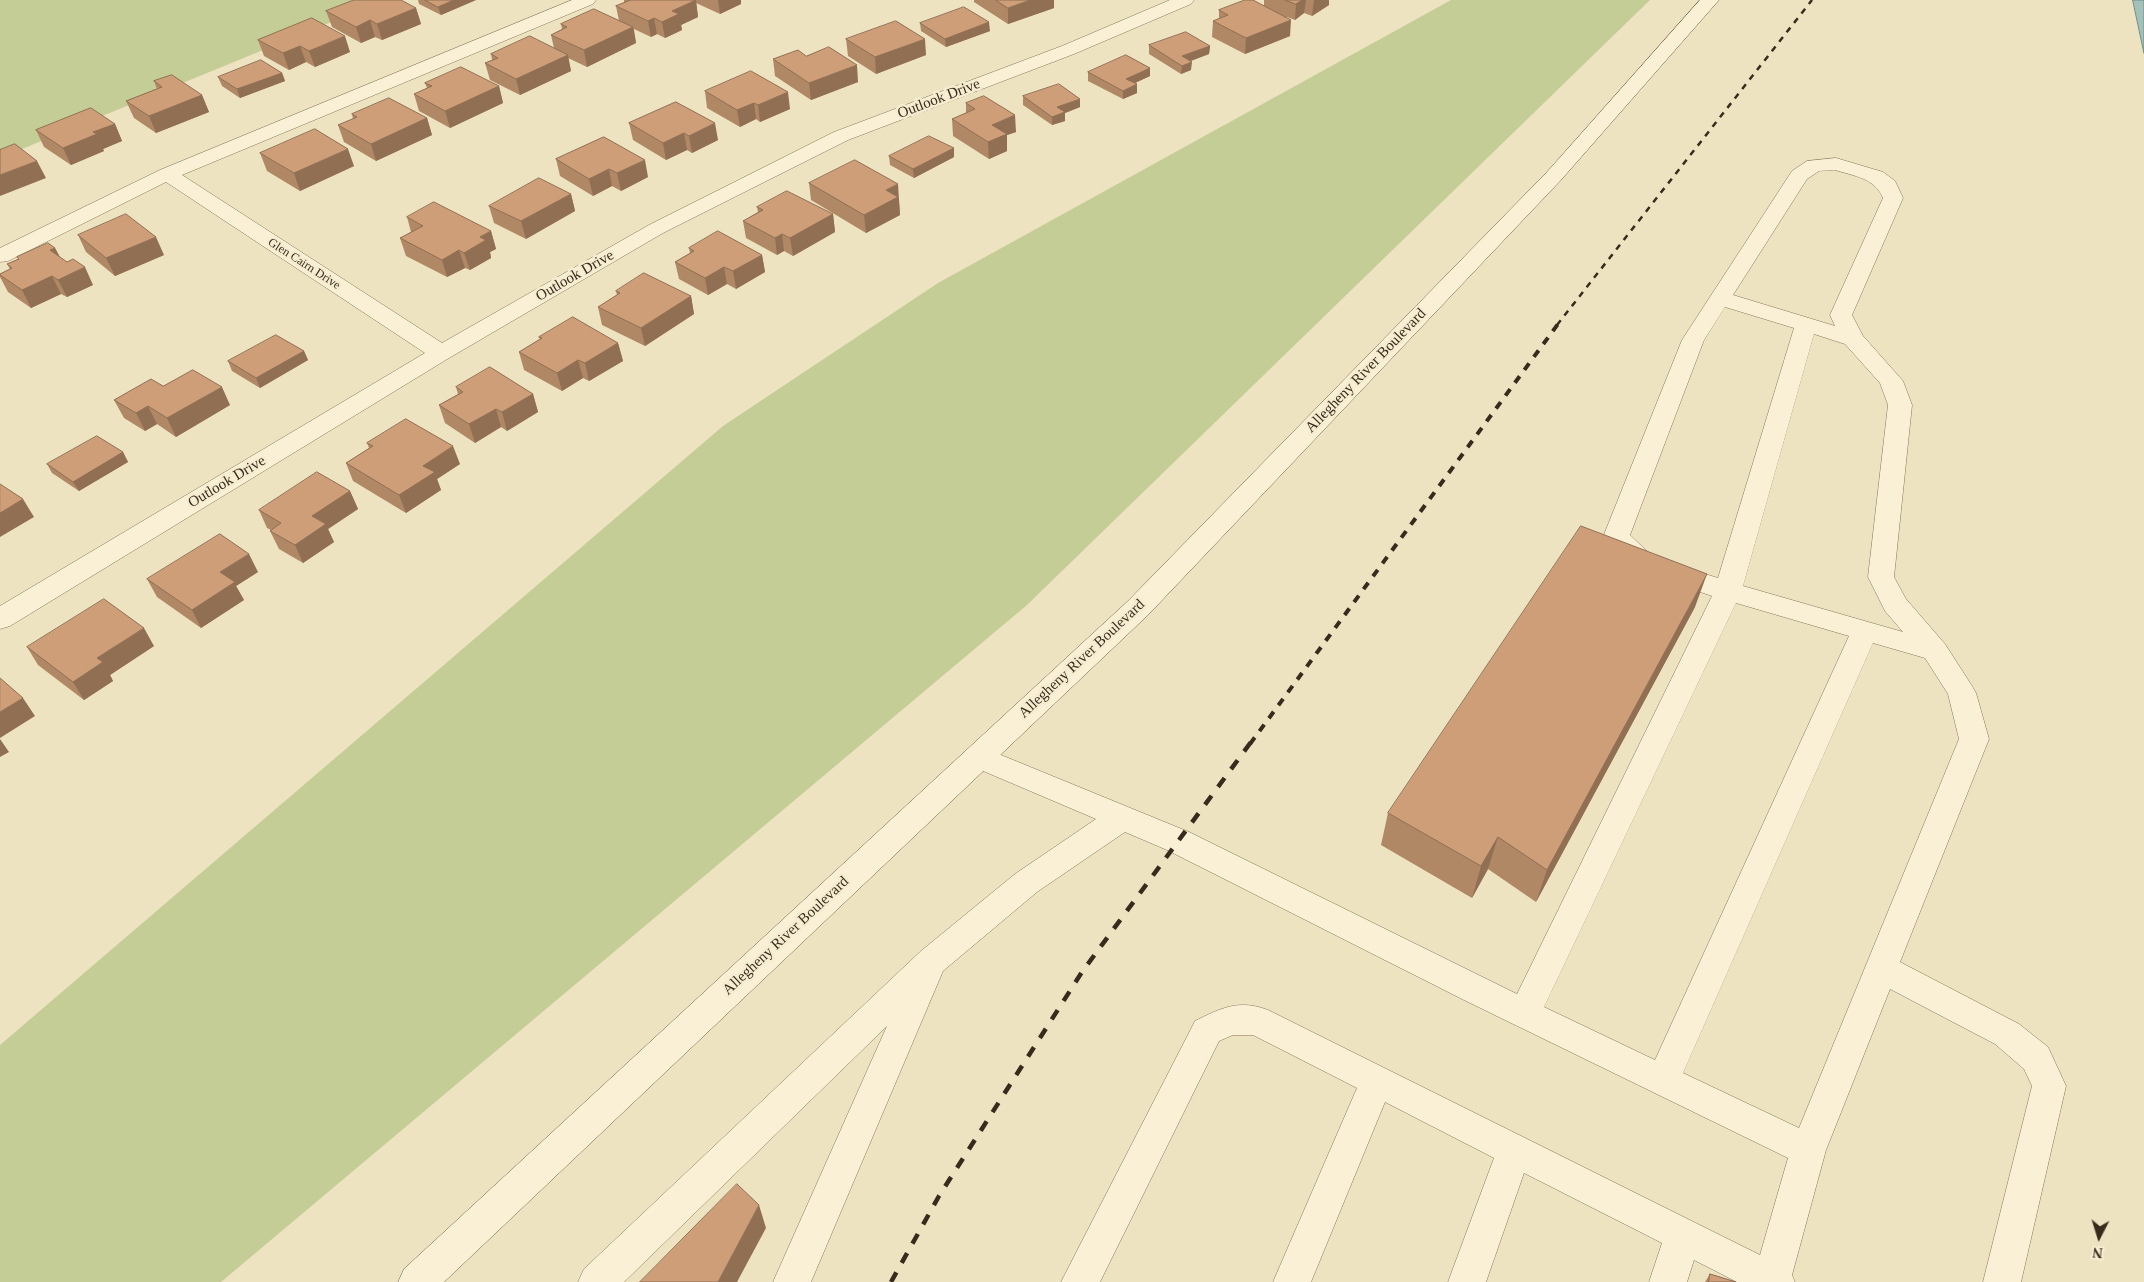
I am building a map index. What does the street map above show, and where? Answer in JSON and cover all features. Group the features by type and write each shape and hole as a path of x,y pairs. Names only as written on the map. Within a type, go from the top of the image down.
{"street":[{"path":"0,256 167,174 587,0"},
{"name":"Outlook Drive","path":"0,619 441,353 656,229 841,136 1068,50 1185,0"},
{"name":"Allegheny River Boulevard","path":"418,1282 1151,594 1554,176 1710,0"},
{"path":"1080,1282 1207,1031 1230,1020 1256,1020 1774,1281 1808,1150 1974,739 1962,693 1935,651 1895,604 1881,577 1900,405 1891,381 1853,339 1841,315 1893,198 1888,184 1876,176 1836,164 1814,165 1799,175 1693,340 1616,537 1645,564 1728,591 1935,651"},
{"name":"Glen Cairn Drive","path":"167,174 441,353"},
{"path":"1719,298 1853,339"},
{"path":"1524,1013 1728,591 1806,324"},
{"path":"1663,1080 1864,630"},
{"path":"979,756 1178,841 1524,1013 1808,1150"},
{"path":"597,1282 932,961 1026,882 1122,818"},
{"path":"792,1282 932,961"},
{"path":"1881,968 2007,1034 2036,1058 2049,1086 2002,1282"},
{"path":"1292,1282 1376,1081"},
{"path":"1467,1282 1514,1150"},
{"path":"1668,1282 1683,1235"}],"green space":[{"path":"0,0 385,0 0,158"},
{"path":"1451,0 1650,0 1027,605 221,1282 0,1282 0,1045 723,426 938,283"}],"water":[{"path":"2133,0 2144,0 2144,53"}],"building":[{"path":"354,0 401,0 416,8 377,24 370,20 356,27 326,11"},
{"path":"425,0 454,0 438,7"},
{"path":"631,0 696,0 672,11 679,14 662,22 654,18 648,21 616,6"},
{"path":"996,0 1031,0 1008,8"},
{"path":"1245,0 1253,0 1291,20 1246,38 1213,21 1228,15 1219,10"},
{"path":"1285,0 1302,0 1296,4"},
{"path":"964,7 989,22 945,39 920,23"},
{"path":"594,9 633,27 584,50 551,35 567,27 561,24"},
{"path":"312,18 345,36 309,51 300,46 283,53 258,40"},
{"path":"896,21 925,39 875,57 846,39"},
{"path":"1186,32 1210,46 1182,56 1192,62 1182,66 1149,45"},
{"path":"530,36 568,55 516,79 485,63 498,58 491,54"},
{"path":"829,47 857,65 809,83 773,59 798,50 806,56"},
{"path":"1126,55 1150,68 1126,79 1137,84 1123,91 1088,72"},
{"path":"261,60 282,73 237,89 218,77"},
{"path":"461,67 499,86 445,111 414,94 432,86 425,83"},
{"path":"751,71 788,92 758,105 754,103 737,110 705,91"},
{"path":"172,75 202,95 149,116 126,101 162,87 154,81"},
{"path":"1059,84 1080,99 1057,107 1065,112 1052,117 1023,96"},
{"path":"984,96 1015,115 992,125 1007,134 988,142 952,119 975,109 966,103"},
{"path":"389,98 427,118 371,144 338,125 357,117 352,114"},
{"path":"676,102 715,123 689,136 684,133 663,143 629,123"},
{"path":"91,108 115,124 93,132 97,134 63,148 36,130"},
{"path":"315,129 348,149 294,173 260,153"},
{"path":"929,136 954,148 913,169 889,156"},
{"path":"604,137 645,160 617,173 609,169 589,179 556,159"},
{"path":"15,144 37,161 0,175 0,150"},
{"path":"855,160 898,184 886,190 898,197 864,215 809,183"},
{"path":"539,178 571,194 521,221 489,206"},
{"path":"787,191 833,214 790,238 782,234 775,238 743,221 763,210 757,207"},
{"path":"434,202 491,231 480,237 486,240 464,253 459,250 442,260 400,238 423,226 407,217"},
{"path":"126,214 156,237 106,258 78,235"},
{"path":"718,231 762,255 733,271 724,267 705,278 675,262 694,251 689,248"},
{"path":"48,243 55,248 50,250 67,262 73,259 85,267 58,280 52,276 22,290 0,275 12,268 7,264 19,259 17,257"},
{"path":"644,273 691,296 641,328 598,307 620,293 616,291"},
{"path":"573,317 618,343 585,363 578,360 557,373 519,352 542,338 539,337"},
{"path":"276,335 304,351 256,378 228,361"},
{"path":"490,367 533,394 502,412 496,409 469,424 439,405 463,392 456,387"},
{"path":"193,370 222,387 167,418 148,406 136,413 114,400 151,379 163,386"},
{"path":"406,419 453,446 423,466 435,472 399,495 346,463 373,446 367,443"},
{"path":"97,436 123,452 73,482 47,464"},
{"path":"317,472 350,491 312,516 326,524 295,545 270,531 281,523 259,510"},
{"path":"0,484 23,499 0,513"},
{"path":"1581,526 1707,574 1547,870 1498,837 1481,866 1388,813"},
{"path":"220,534 249,554 220,572 235,582 192,610 147,579"},
{"path":"104,599 144,628 97,658 103,662 73,682 27,647"},
{"path":"0,678 23,698 0,712"},
{"path":"737,1184 759,1205 718,1282 640,1282"},
{"path":"1710,1274 1736,1282 1709,1282"}],"railway":[{"path":"1557,325 1812,0"},
{"path":"1250,744 1558,324"},
{"path":"891,1282 939,1196 1082,972 1251,742"}]}
